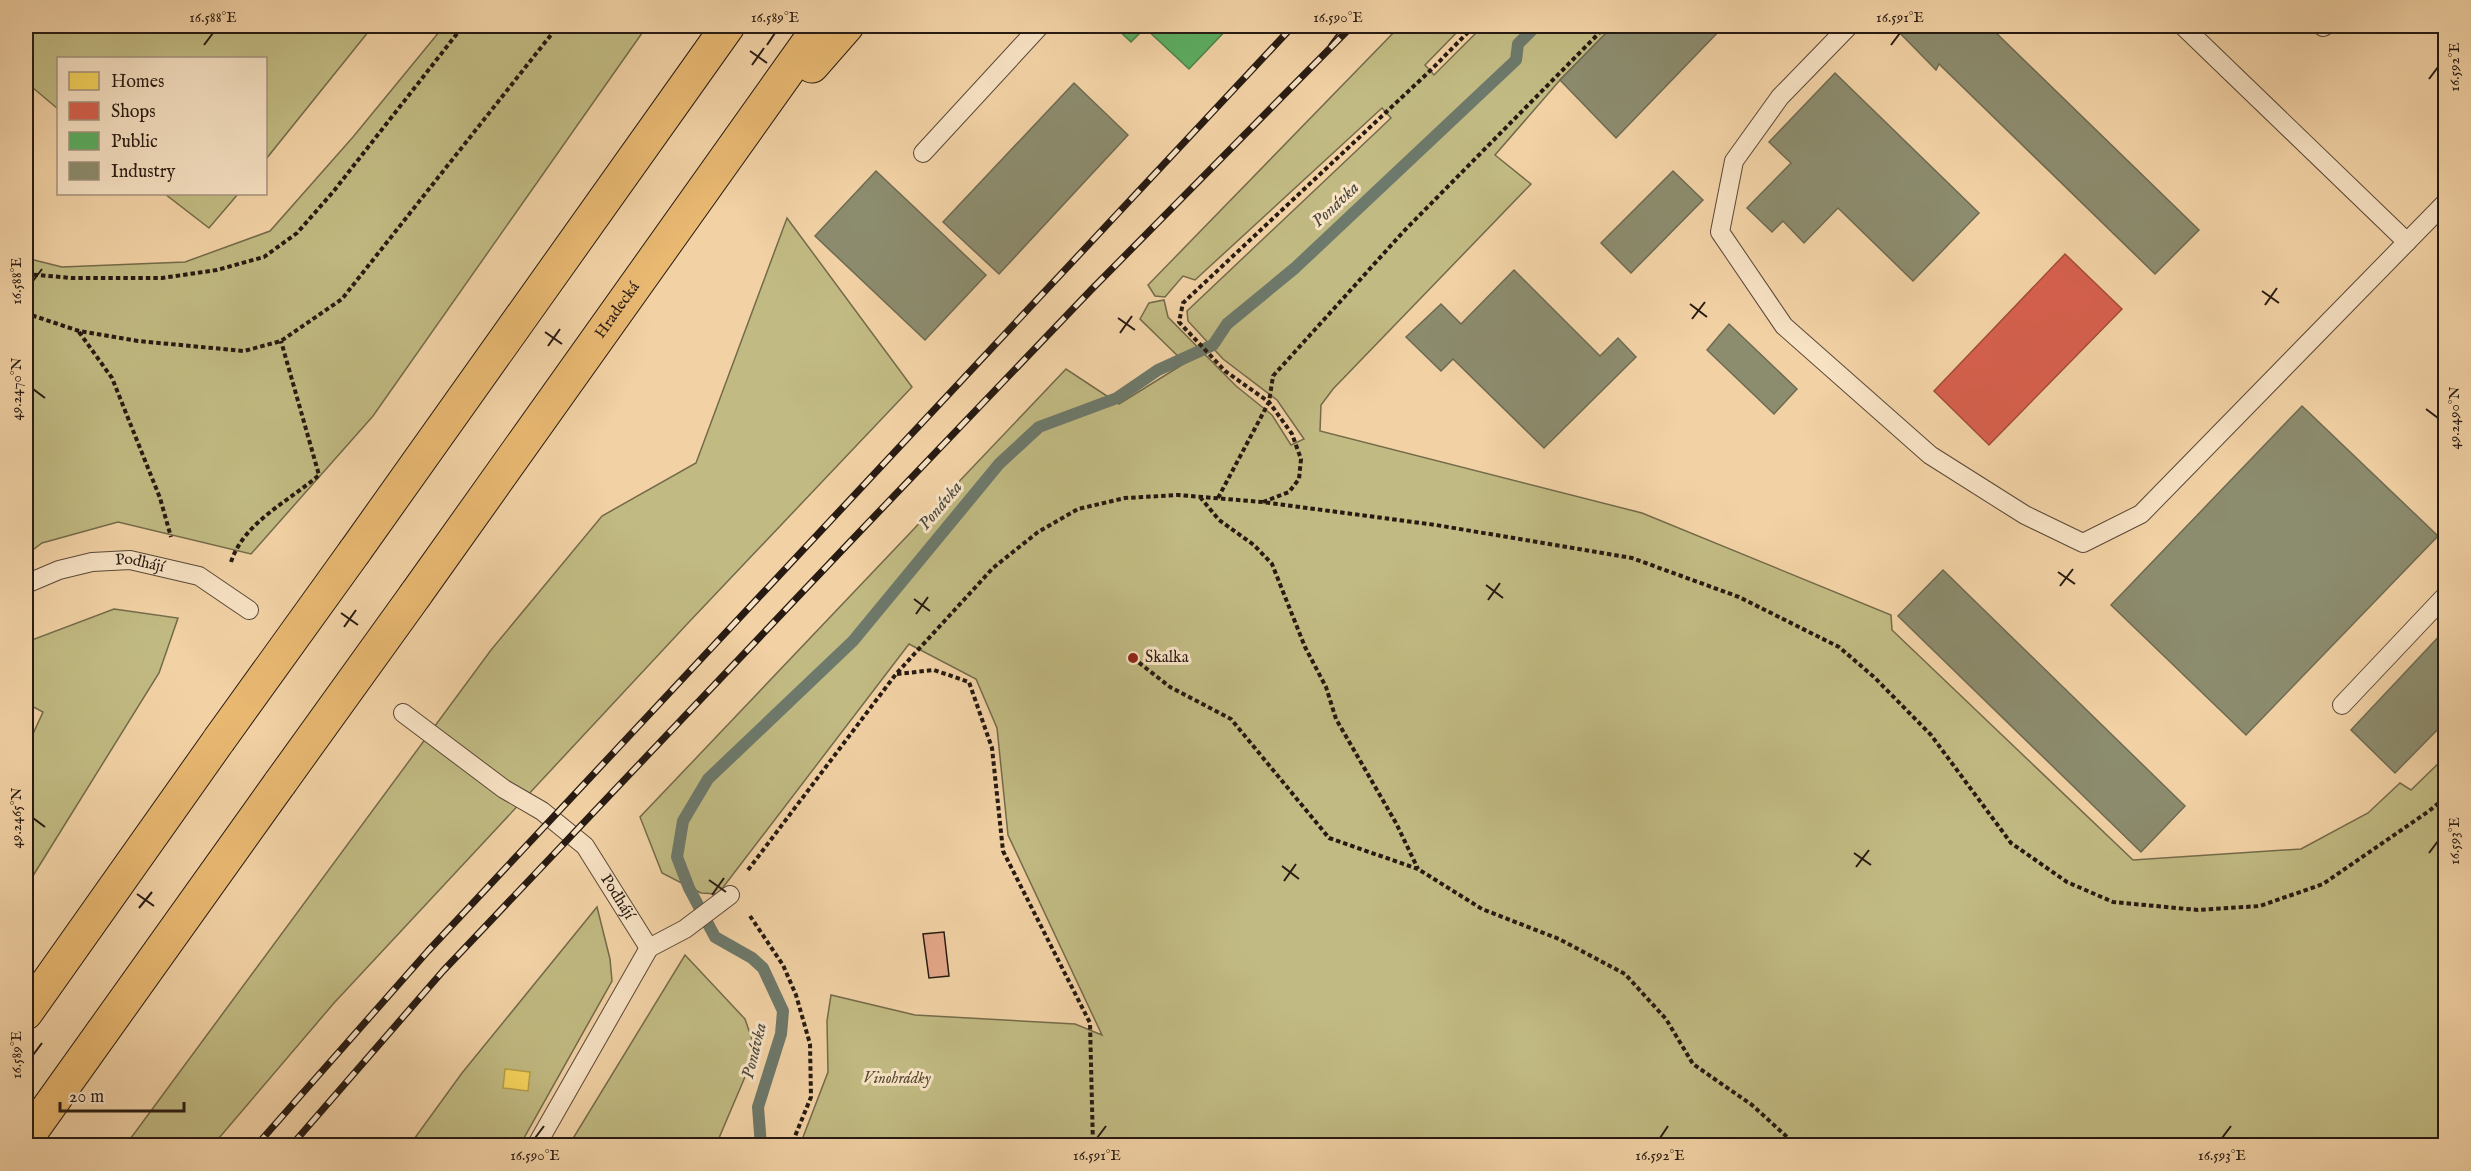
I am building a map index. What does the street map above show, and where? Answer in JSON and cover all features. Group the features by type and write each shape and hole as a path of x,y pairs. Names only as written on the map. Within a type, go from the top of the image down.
{"highway":[{"path":"26,1013 728,26"},
{"name":"Hradecká","path":"26,1139 820,26"},
{"path":"710,182 848,26"}],"lane":[{"path":"923,153 1040,26"},
{"path":"1849,26 1780,97 1734,162 1720,232 1784,326 1930,455 2025,515 2083,543 2141,514 2407,242 2443,210"},
{"path":"2183,26 2407,242"},
{"name":"Podhájí","path":"26,584 59,570 92,562 130,560 199,576 249,610"},
{"path":"2342,705 2445,595"},
{"name":"Podhájí","path":"403,713 504,789 542,811 585,846 649,948"},
{"path":"536,1146 649,948 685,929 732,892"}],"path":[{"path":"26,274 72,278 162,278 217,270 264,257 297,233 333,192 463,26"},
{"path":"26,311 34,316 79,331 138,341 244,351 281,341 342,299 558,26"},
{"path":"1262,502 1289,492 1299,479 1301,459 1292,434 1269,402 1225,371 1179,322 1183,303 1474,26"},
{"path":"1218,498 1269,402 1273,376 1324,317 1492,139 1606,26"},
{"path":"79,331 112,378 160,498 179,571"},
{"path":"230,597 230,568 236,546 248,532 319,476 281,341"},
{"path":"1199,496 1219,520 1254,545 1272,564 1305,647 1326,687 1336,719 1396,823 1418,869"},
{"path":"791,1146 811,1097 810,1044 796,995 783,965 732,892 896,674 993,568 1038,532 1078,509 1125,498 1199,496 1436,525 1632,558 1739,597 1839,647 1874,677 1930,735 2011,843 2067,882 2113,902 2198,910 2260,906 2323,884 2429,811 2445,796"},
{"path":"1133,658 1170,687 1231,719 1329,838 1418,869 1482,909 1558,939 1625,974 1666,1019 1694,1064 1752,1106 1797,1146"},
{"path":"896,674 934,670 969,682 992,748 1003,851 1089,1023 1093,1146"}],"green space":[{"path":"26,26 373,26 267,158 267,57 57,57 57,108 26,82"},
{"path":"444,26 647,26 373,416 251,554 118,522 42,543 26,555 26,258 62,267 185,262 270,231 353,137"},
{"name":"Vinohrádky","path":"1400,26 1463,26 1425,65 1434,75 1483,26 1613,26 1560,80 1495,155 1531,184 1333,389 1321,405 1320,431 1642,513 1891,615 1892,630 2133,860 2301,849 2368,813 2400,783 2411,790 2445,757 2445,1145 800,1145 828,1072 827,1021 831,995 915,1015 1075,1024 1102,1035 1008,835 997,728 976,679 909,644 718,894 701,893 662,873 640,817 1066,369 1119,404 1185,363 1140,319 1149,303 1164,300 1168,317 1236,386 1272,415 1291,445 1304,439 1277,400 1223,359 1188,321 1187,311 1391,118 1382,108 1195,280 1183,276 1165,297 1155,296 1148,285"},
{"path":"166,195 237,195 209,228"},
{"path":"787,218 912,387 689,622 334,1003 213,1145 125,1146 491,650 602,516 696,463"},
{"path":"114,609 178,618 159,673 26,887 26,749 43,712 26,703 26,646 29,641"},
{"path":"597,907 610,959 612,981 520,1145 409,1146 462,1073"},
{"path":"685,955 745,1019 756,1051 716,1145 569,1145"}],"building: Homes":[{"path":"505,1069 530,1072 528,1091 503,1088"}],"building: Shops":[{"path":"2065,254 2122,309 1989,445 1934,391"}],"building: Public":[{"path":"1114,26 1143,26 1145,28 1131,42"},
{"path":"1143,26 1230,26 1189,69"}],"building: Industry":[{"path":"1613,26 1724,26 1616,138 1560,80"},
{"path":"1893,26 1989,26 2199,230 2155,274 1939,64 1936,70"},
{"path":"1835,73 1979,213 1913,281 1838,208 1804,243 1783,221 1772,232 1747,208 1791,163 1769,142"},
{"path":"1074,83 1128,135 999,274 943,222"},
{"path":"876,171 986,275 925,340 815,236"},
{"path":"1673,171 1703,200 1631,273 1601,243"},
{"path":"1514,270 1600,356 1618,338 1636,357 1544,448 1453,359 1441,371 1406,337 1441,304 1461,324"},
{"path":"1729,324 1797,389 1774,414 1707,350"},
{"path":"2302,406 2438,536 2246,735 2111,605"},
{"path":"1943,570 2185,806 2141,852 1898,616"},
{"path":"2446,629 2446,721 2395,773 2351,730"}],"building: Other":[{"path":"944,932 949,976 929,978 923,934"}],"waterway":[{"name":"Ponávka","path":"761,1146 758,1107 781,1034 783,1011 763,968 752,958 715,937 689,888 677,857 683,821 708,779 853,641 999,464 1039,427 1117,398 1158,370 1213,345 1227,324 1295,268 1516,60 1518,44 1536,26"}],"railway":[{"path":"256,1146 428,951 1293,26"},
{"path":"291,1146 443,971 1091,290 1352,26"}],"place":[{"name":"Skalka","path":"1133,658"}]}
